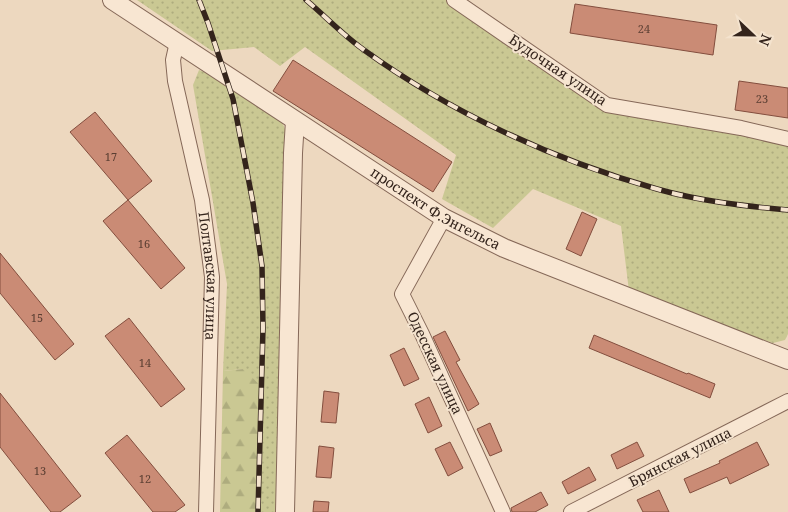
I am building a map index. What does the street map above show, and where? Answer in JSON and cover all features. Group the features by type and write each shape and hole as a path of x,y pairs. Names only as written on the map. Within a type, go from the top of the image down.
{"street":[{"name":"проспект Ф.Энгельса","path":"112,0 444,218 512,252 788,360"},
{"name":"Будочная улица","path":"454,0 607,105 741,128 788,139"},
{"name":"Полтавская улица","path":"176,42 173,60 175,81 202,200 212,277 206,512"},
{"path":"284,512 295,121"},
{"name":"Одесская улица","path":"444,218 402,294 503,512"},
{"name":"Брянская улица","path":"571,512 788,401"}],"green space":[{"path":"137,0 457,0 607,102 788,132 788,334 785,340 773,343 685,315 629,291 621,226 533,189 493,228 442,199 456,155 305,47 280,66 254,47 212,51"},
{"path":"199,70 232,86 265,107 282,123 288,138 278,512 256,512 260,444 243,369 223,371 227,284 193,85"},
{"path":"243,369 261,386 256,512 220,512 223,371"}],"building":[{"path":"575,4 717,25 713,55 570,33"},
{"path":"293,60 452,162 433,192 273,91"},
{"path":"739,81 788,88 788,118 735,110"},
{"path":"95,112 152,181 128,200 70,132"},
{"path":"128,200 185,268 161,289 103,221"},
{"path":"582,212 597,219 581,256 566,249"},
{"path":"0,253 74,344 55,360 0,293"},
{"path":"129,318 185,389 161,407 105,336"},
{"path":"445,331 460,360 456,362 479,404 468,411 433,337"},
{"path":"594,335 715,384 710,398 589,348"},
{"path":"404,348 419,379 404,386 390,355"},
{"path":"324,391 339,393 336,423 321,422"},
{"path":"0,393 81,496 60,512 51,512 0,447"},
{"path":"429,397 442,426 428,433 415,404"},
{"path":"490,423 502,451 490,456 477,429"},
{"path":"127,435 185,505 175,512 153,512 105,453"},
{"path":"450,442 463,468 448,476 435,449"},
{"path":"637,442 644,456 617,469 611,455"},
{"path":"757,442 769,465 730,484 727,477 690,493 684,479 720,463 719,461"},
{"path":"319,446 334,448 331,478 316,477"},
{"path":"589,467 596,480 568,494 562,482"},
{"path":"659,490 669,512 643,512 637,500"},
{"path":"541,492 548,505 535,512 512,512 511,508"},
{"path":"314,501 329,502 328,512 313,512"}],"railway":[{"path":"199,0 233,99 253,203 262,266 263,328 258,512"},
{"path":"306,0 341,32 397,73 468,114 542,149 618,177 689,197 788,210"}]}
